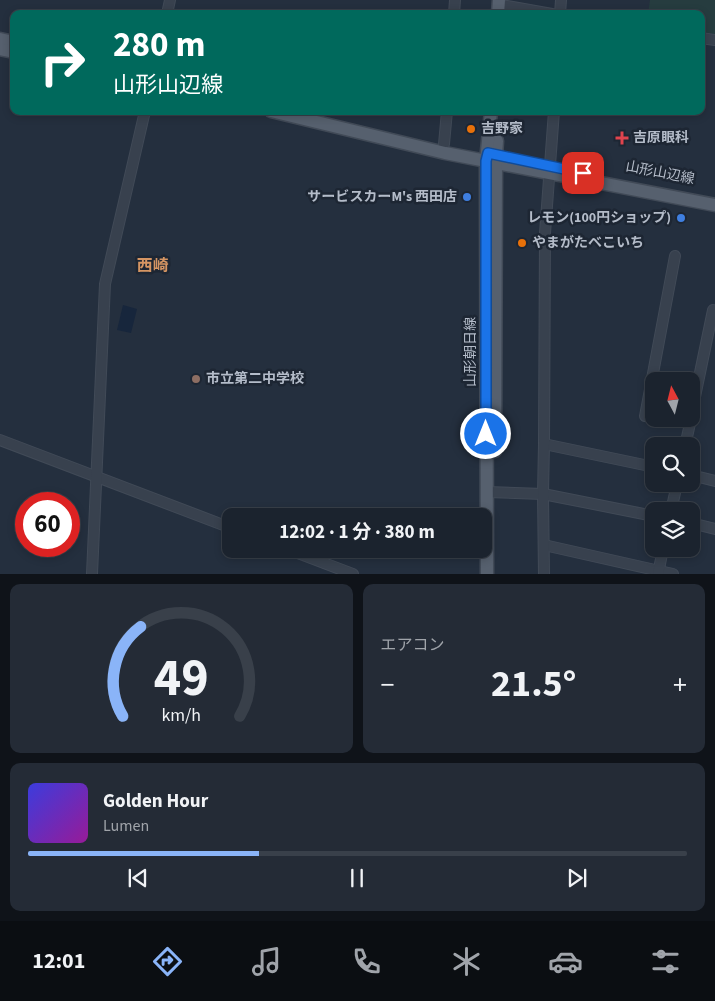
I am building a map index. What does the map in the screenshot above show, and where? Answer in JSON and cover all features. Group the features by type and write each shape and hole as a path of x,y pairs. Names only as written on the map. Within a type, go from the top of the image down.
{"main road":[{"path":"288,115 445,153 491,158"},
{"path":"324,115 444,144 491,158"},
{"path":"491,115 491,158"},
{"path":"491,158 498,115"},
{"name":"山形山辺線","path":"491,158 715,205"},
{"name":"山形朝日線","path":"491,158 491,493 495,574"},
{"name":"山形山辺線","path":"549,170 715,200"},
{"name":"山形朝日線","path":"486,574 491,493"}],"street":[{"path":"504,7 525,10"},
{"path":"92,574 105,284 144,115"},
{"path":"444,144 447,115"},
{"path":"544,574 544,233 554,115"},
{"path":"653,372 675,256"},
{"path":"700,373 713,310"},
{"path":"0,440 222,525"},
{"path":"544,444 645,465"},
{"path":"700,478 715,481"},
{"path":"491,493 543,494 645,514"},
{"path":"700,525 715,529"},
{"path":"544,545 673,574"},
{"path":"658,572 661,557"},
{"path":"311,558 353,574"}],"green space":[{"path":"650,0 715,0 715,34 705,33 705,10 649,10"}],"water":[{"path":"123,305 137,309 131,333 117,330"}],"place":[{"name":"吉野家","path":"471,129"},
{"name":"吉原眼科","path":"622,138"},
{"name":"サービスカーM's 西田店","path":"467,197"},
{"name":"レモン(100円ショップ)","path":"681,218"},
{"name":"やまがたべこいち","path":"522,243"},
{"name":"市立第二中学校","path":"196,379"}],"district":[{"name":"西崎","path":"153,266"}],"route":[{"path":"486,434 486,161 488,153 583,173"}]}
